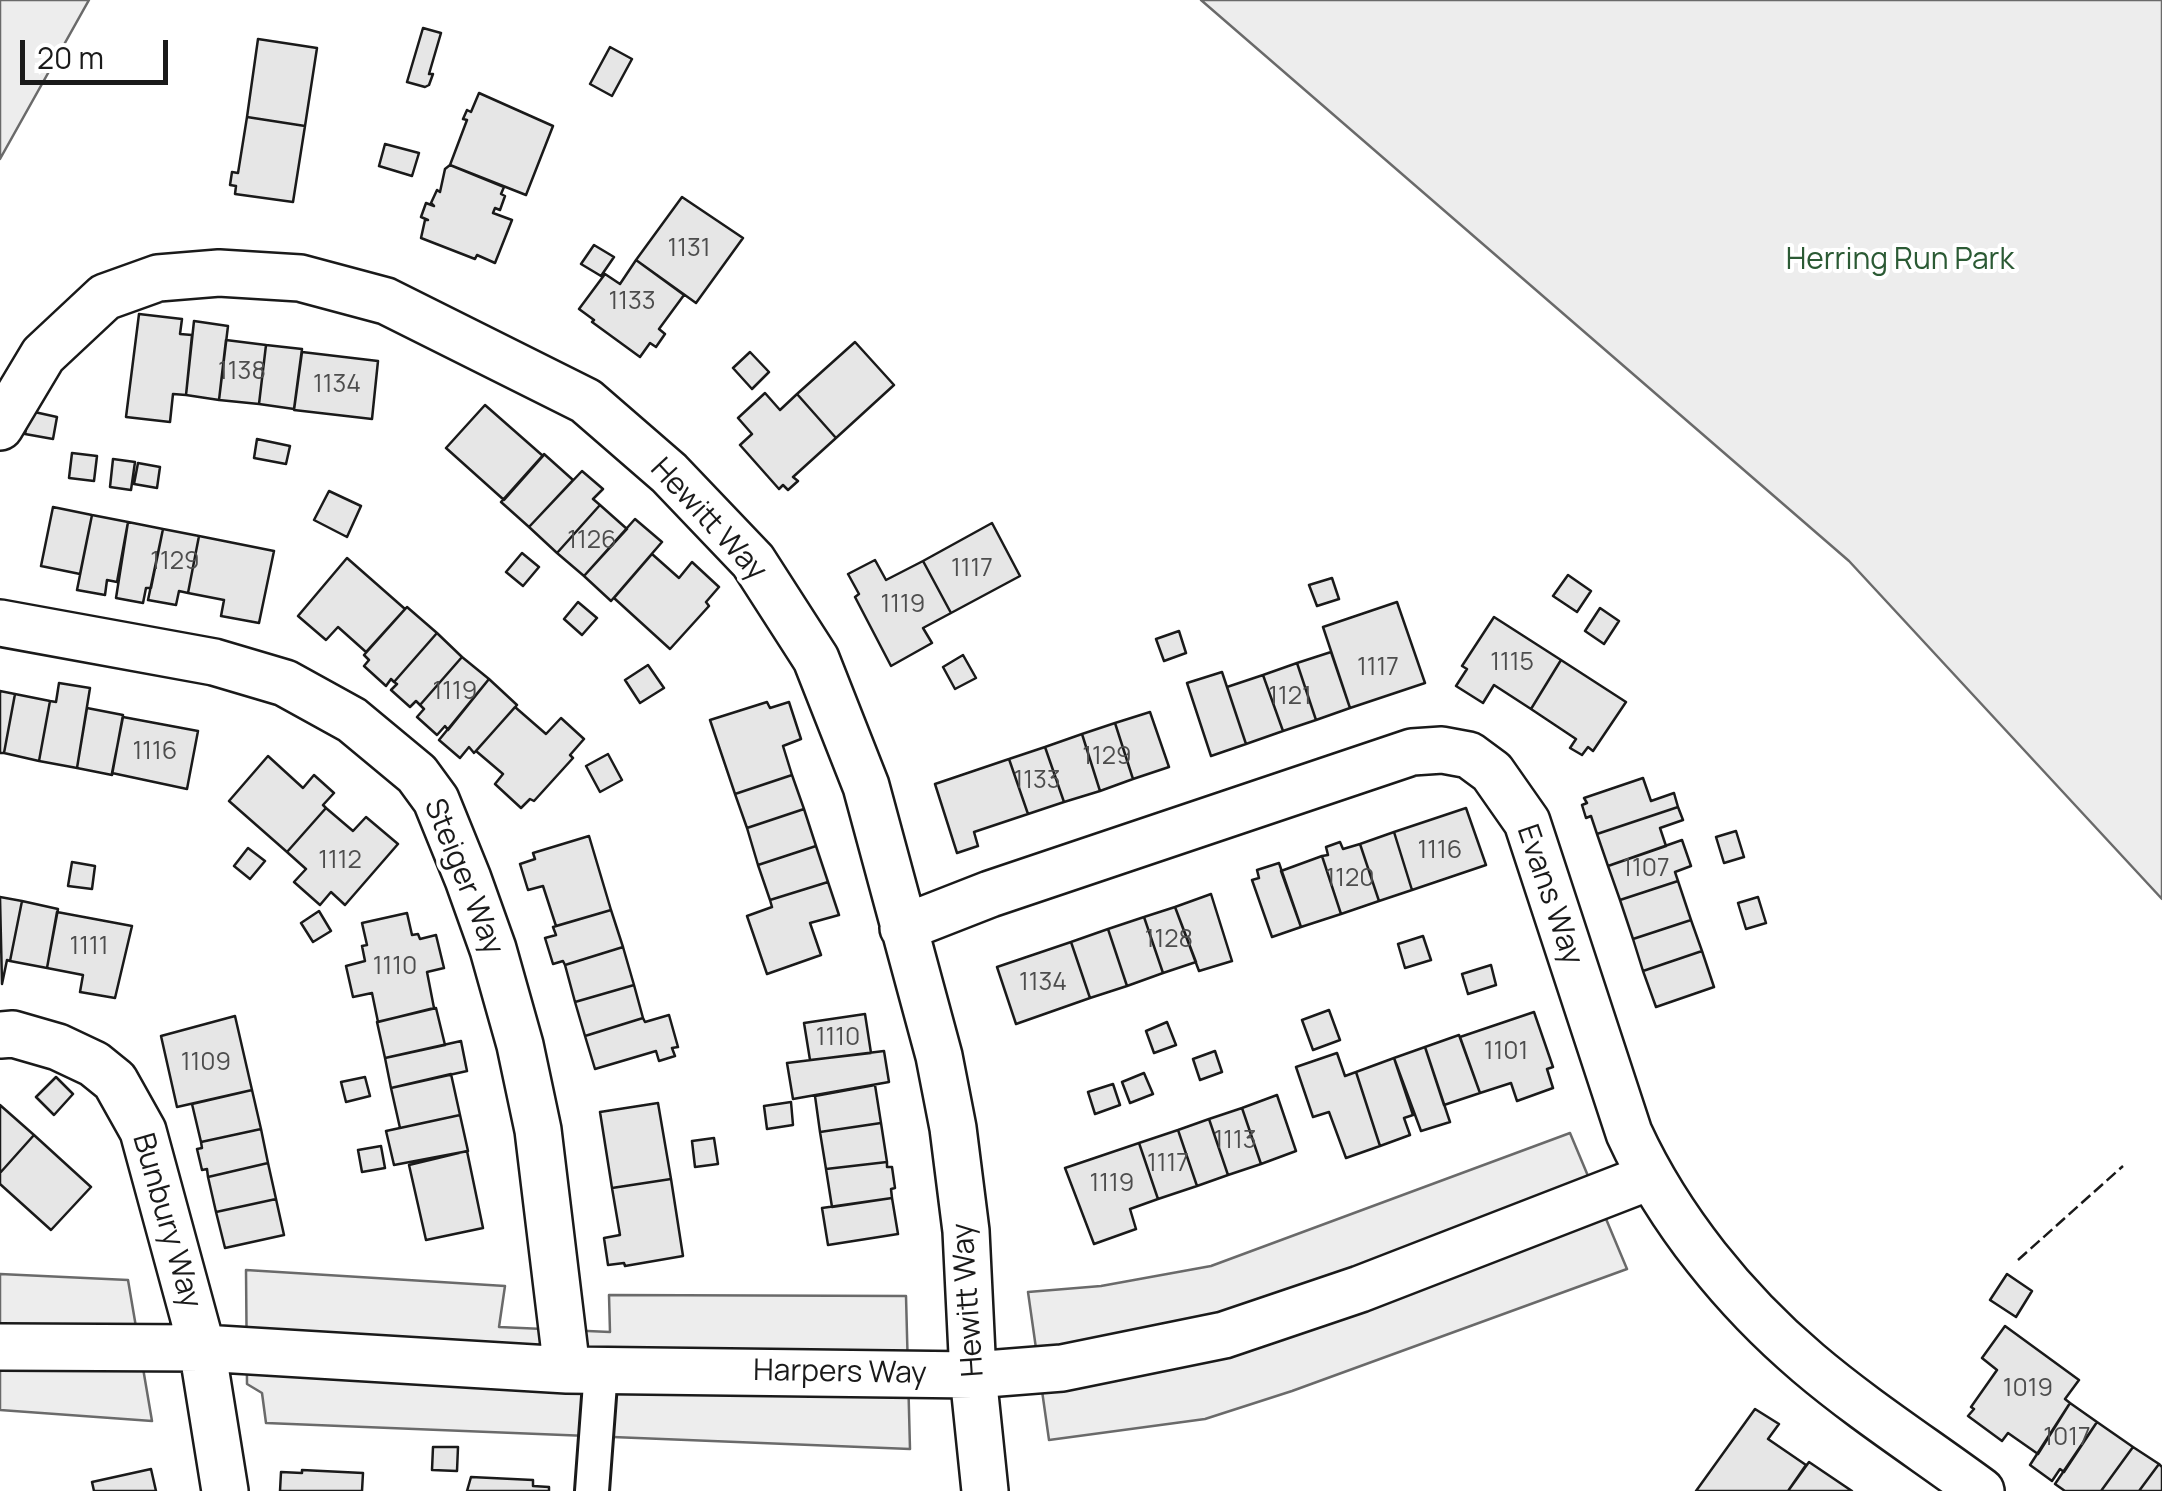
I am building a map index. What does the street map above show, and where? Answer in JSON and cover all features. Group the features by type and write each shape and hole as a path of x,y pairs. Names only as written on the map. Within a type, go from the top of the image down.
{"street":[{"name":"Hewitt Way","path":"0,428 43,355 104,297 158,278 219,273 300,278 386,301 586,401 669,473 753,561 816,659 866,786 939,1056 966,1232 984,1491"},
{"name":"Steiger Way","path":"0,623 214,662 285,683 352,720 417,774 436,800 493,949 520,1044 584,1370 592,1491"},
{"name":"Evans Way","path":"903,928 990,894 1412,752 1442,750 1469,755 1492,772 1527,822 1629,1133 1649,1176 1725,1279 1807,1362 1982,1491"},
{"name":"Bunbury Way","path":"0,1035 13,1034 58,1047 94,1064 115,1081 143,1131 202,1348 225,1491"},
{"name":"Harpers Way","path":"0,1346 202,1348 584,1370 973,1375 1062,1368 1224,1335 1360,1289 1649,1176"}],"shaded area":[{"path":"0,0 89,0 0,159"},
{"name":"Herring Run Park","path":"1201,0 2162,0 2162,899 1849,561"},
{"path":"1570,1133 1627,1269 1205,1419 1049,1440 1028,1292 1101,1286 1211,1266"},
{"path":"246,1270 505,1286 499,1327 610,1332 609,1295 906,1296 910,1449 266,1423 262,1393 247,1384"},
{"path":"0,1274 128,1280 152,1421 0,1410"}],"building":[{"path":"423,28 441,33 429,74 433,74 425,87 407,82"},
{"path":"258,39 317,48 305,126 247,117"},
{"path":"610,47 632,59 612,96 590,84"},
{"path":"479,93 553,126 526,195 450,165 467,120 463,119 467,110 471,112"},
{"path":"247,117 305,126 293,202 235,194 236,186 230,185 232,172 238,173"},
{"path":"385,144 419,153 412,176 379,166"},
{"path":"450,165 504,187 500,210 495,208 493,213 512,220 495,263 421,238 428,220 421,217 426,203 434,206 431,203 437,190 440,192 445,169"},
{"path":"682,197 743,238 696,303 636,260"},
{"path":"594,245 614,257 601,276 581,264"},
{"path":"636,260 684,295 659,329 665,334 656,347 650,343 640,357 579,309 605,274 620,284"},
{"path":"139,314 182,319 180,334 192,335 186,395 173,394 170,422 126,417"},
{"path":"194,321 228,326 219,400 186,395"},
{"path":"226,340 266,345 259,404 219,400"},
{"path":"855,342 894,385 836,438 797,394"},
{"path":"266,345 302,349 294,409 259,404"},
{"path":"302,352 378,361 372,419 294,410"},
{"path":"750,352 769,372 752,389 733,368"},
{"path":"765,393 780,410 797,394 836,438 793,477 798,481 788,490 783,485 779,489 740,445 752,434 738,418"},
{"path":"485,405 543,456 504,500 446,448"},
{"path":"30,411 57,417 53,439 25,434"},
{"path":"257,439 290,446 286,464 254,458"},
{"path":"72,453 97,456 94,481 69,478"},
{"path":"544,454 573,480 529,527 501,502"},
{"path":"113,459 135,462 131,490 110,487"},
{"path":"138,463 160,467 157,488 134,484"},
{"path":"582,471 603,489 593,499 600,505 557,553 529,527"},
{"path":"329,491 361,506 347,537 314,520"},
{"path":"600,505 627,529 584,576 557,553"},
{"path":"53,507 92,515 80,574 41,566"},
{"path":"92,515 128,522 117,582 107,580 105,595 77,590"},
{"path":"635,519 662,542 611,601 584,576"},
{"path":"128,522 163,529 151,588 146,588 143,603 116,598"},
{"path":"992,523 1020,576 951,613 923,561"},
{"path":"163,529 199,536 188,593 179,591 176,605 148,600"},
{"path":"199,536 274,551 259,623 221,616 224,600 188,593"},
{"path":"522,553 539,567 523,586 506,572"},
{"path":"652,554 679,578 692,562 719,587 706,602 709,606 670,649 614,598"},
{"path":"347,558 405,609 366,652 338,627 326,640 298,616"},
{"path":"875,560 886,580 923,561 951,613 923,628 932,643 891,666 855,597 859,594 848,574"},
{"path":"1568,575 1591,591 1577,612 1553,596"},
{"path":"1332,578 1339,599 1317,606 1309,585"},
{"path":"578,602 597,618 582,635 564,619"},
{"path":"1397,602 1425,683 1350,708 1323,627"},
{"path":"407,607 437,633 386,686 364,666 369,660 364,655"},
{"path":"1600,608 1619,621 1604,644 1585,631"},
{"path":"1494,617 1561,660 1531,709 1494,685 1483,703 1456,686 1467,669 1462,666"},
{"path":"1179,631 1186,653 1164,661 1156,639"},
{"path":"437,633 462,657 420,705 416,701 410,707 391,690"},
{"path":"1331,652 1350,708 1316,720 1297,663"},
{"path":"963,655 976,678 955,689 943,667"},
{"path":"462,657 489,679 448,730 445,726 437,735 417,717 424,709 420,705"},
{"path":"1561,660 1626,702 1593,751 1588,747 1582,755 1570,748 1576,739 1531,709"},
{"path":"1297,663 1316,720 1283,731 1263,675"},
{"path":"648,665 664,688 640,703 625,680"},
{"path":"1222,672 1246,744 1211,756 1187,683"},
{"path":"1263,675 1283,731 1246,744 1227,687"},
{"path":"489,679 517,705 474,753 469,747 460,758 439,740"},
{"path":"59,683 90,688 77,768 39,761 50,701 56,702"},
{"path":"0,691 15,694 4,753 0,753"},
{"path":"15,694 50,701 39,761 4,753"},
{"path":"767,702 770,708 789,702 801,739 783,746 792,775 735,794 710,720"},
{"path":"515,707 546,734 561,718 584,739 570,755 573,758 534,801 530,799 521,808 495,784 503,774 476,751"},
{"path":"87,708 123,715 112,775 77,768"},
{"path":"1150,712 1169,767 1133,779 1115,723"},
{"path":"123,717 198,731 187,789 112,773"},
{"path":"1115,723 1133,779 1100,791 1082,734"},
{"path":"1082,734 1100,791 1064,802 1045,747"},
{"path":"1045,747 1064,802 1028,814 1009,759"},
{"path":"608,754 622,780 600,792 586,766"},
{"path":"268,756 303,788 314,775 334,793 323,805 326,808 287,852 229,801"},
{"path":"1009,759 1028,814 974,832 978,846 957,853 935,784"},
{"path":"792,775 804,809 747,828 735,794"},
{"path":"1643,778 1651,801 1674,793 1678,807 1597,834 1591,816 1586,818 1584,798"},
{"path":"1678,807 1683,820 1660,828 1666,846 1608,866 1597,834"},
{"path":"326,808 353,831 366,817 398,844 345,905 331,892 320,905 294,882 306,869 287,852"},
{"path":"1466,808 1486,865 1412,890 1394,832"},
{"path":"804,809 816,846 758,865 747,828"},
{"path":"1736,831 1744,857 1724,863 1716,837"},
{"path":"1394,832 1412,890 1379,901 1360,844"},
{"path":"589,836 611,910 556,926 543,886 528,890 520,864 535,859 533,853"},
{"path":"1682,840 1691,866 1675,872 1678,881 1620,900 1608,866"},
{"path":"1340,842 1343,849 1360,844 1379,901 1341,914 1322,856 1328,855 1326,847"},
{"path":"816,846 828,882 770,900 758,865"},
{"path":"248,848 265,861 250,879 234,866"},
{"path":"1322,856 1341,914 1301,927 1281,871"},
{"path":"72,862 95,866 92,889 68,886"},
{"path":"1279,863 1301,927 1272,937 1252,880 1259,878 1257,870"},
{"path":"1678,881 1691,920 1633,939 1620,900"},
{"path":"828,882 839,915 810,923 821,955 767,974 747,916 772,907 770,900"},
{"path":"1211,894 1232,961 1199,971 1175,907"},
{"path":"0,897 22,901 2,984"},
{"path":"1758,897 1766,923 1746,929 1738,903"},
{"path":"22,901 58,909 47,968 10,961"},
{"path":"1175,907 1196,962 1163,973 1144,917"},
{"path":"611,910 623,947 565,965 563,961 553,964 545,938 556,935 553,927"},
{"path":"319,911 331,931 313,942 301,923"},
{"path":"57,912 132,926 115,998 80,992 83,975 47,968"},
{"path":"407,913 412,935 418,934 420,939 436,935 444,968 427,972 434,1008 378,1022 372,993 353,997 346,966 365,961 362,946 367,945 362,923"},
{"path":"1144,917 1163,973 1127,986 1108,929"},
{"path":"1691,920 1702,951 1643,971 1633,939"},
{"path":"1108,929 1127,986 1090,998 1071,942"},
{"path":"1423,936 1431,960 1405,968 1398,944"},
{"path":"1071,942 1090,998 1016,1024 997,967"},
{"path":"623,947 634,985 575,1002 565,965"},
{"path":"1702,951 1714,987 1656,1007 1643,971"},
{"path":"1491,965 1496,985 1468,994 1462,974"},
{"path":"634,985 643,1018 585,1036 575,1002"},
{"path":"436,1008 445,1045 385,1058 377,1022"},
{"path":"1329,1010 1340,1040 1313,1050 1302,1020"},
{"path":"1534,1012 1553,1067 1547,1069 1553,1088 1517,1101 1511,1083 1480,1093 1460,1037"},
{"path":"865,1014 871,1053 810,1060 804,1023"},
{"path":"669,1015 678,1047 672,1048 675,1056 659,1061 656,1051 595,1069 585,1036 643,1018 645,1022"},
{"path":"235,1016 252,1090 177,1107 161,1036"},
{"path":"1167,1022 1176,1045 1154,1053 1146,1031"},
{"path":"1459,1035 1480,1093 1444,1105 1425,1047"},
{"path":"461,1041 467,1071 391,1088 385,1058"},
{"path":"1425,1047 1450,1122 1421,1131 1394,1058"},
{"path":"884,1051 889,1082 793,1099 787,1063"},
{"path":"1215,1051 1222,1072 1200,1080 1193,1059"},
{"path":"1337,1053 1345,1076 1356,1072 1380,1146 1346,1158 1329,1112 1313,1117 1296,1067"},
{"path":"1394,1058 1413,1115 1404,1118 1410,1135 1380,1146 1356,1072"},
{"path":"1144,1073 1153,1094 1130,1103 1122,1082"},
{"path":"451,1074 460,1115 400,1128 391,1088"},
{"path":"56,1077 73,1094 54,1115 36,1097"},
{"path":"365,1077 370,1096 346,1102 341,1082"},
{"path":"1113,1084 1120,1105 1095,1114 1088,1092"},
{"path":"875,1085 881,1123 820,1132 815,1096"},
{"path":"252,1090 261,1129 201,1142 192,1104"},
{"path":"1277,1095 1296,1151 1261,1164 1242,1108"},
{"path":"791,1102 793,1125 767,1129 764,1106"},
{"path":"658,1103 671,1179 612,1188 600,1112"},
{"path":"0,1105 34,1135 0,1173"},
{"path":"1242,1108 1261,1164 1228,1175 1209,1119"},
{"path":"460,1115 468,1151 394,1165 386,1131"},
{"path":"1209,1119 1228,1175 1197,1186 1178,1130"},
{"path":"881,1123 887,1162 826,1169 820,1132"},
{"path":"261,1129 268,1163 208,1177 207,1169 202,1170 197,1149 202,1148 201,1142"},
{"path":"1178,1130 1197,1186 1158,1199 1139,1143"},
{"path":"34,1135 91,1187 51,1230 0,1184 0,1173"},
{"path":"714,1138 718,1164 695,1167 692,1141"},
{"path":"1139,1143 1158,1199 1130,1209 1136,1229 1094,1244 1065,1168"},
{"path":"381,1146 385,1168 362,1172 358,1150"},
{"path":"467,1151 483,1228 426,1240 409,1165"},
{"path":"887,1162 887,1167 892,1167 895,1188 891,1189 892,1198 832,1207 826,1169"},
{"path":"268,1163 276,1199 216,1212 208,1177"},
{"path":"671,1179 683,1256 625,1266 608,1265 604,1238 620,1235 612,1188"},
{"path":"892,1198 898,1234 828,1245 822,1208"},
{"path":"276,1199 284,1235 225,1248 216,1212"},
{"path":"2007,1274 2032,1291 2016,1317 1990,1300"},
{"path":"2005,1326 2079,1380 2065,1399 2070,1403 2038,1454 2008,1433 2002,1441 1968,1416 1997,1370 1982,1358"},
{"path":"2070,1403 2097,1422 2064,1472 2060,1469 2052,1481 2030,1465"},
{"path":"1755,1409 1779,1424 1768,1439 1806,1465 1788,1491 1696,1491"},
{"path":"2097,1422 2133,1447 2101,1491 2065,1491 2055,1484"},
{"path":"433,1447 458,1447 457,1471 432,1470"},
{"path":"2133,1447 2159,1464 2139,1491 2101,1491"},
{"path":"1809,1462 1852,1491 1788,1491"},
{"path":"2159,1464 2162,1491 2139,1491"},
{"path":"151,1469 156,1491 94,1491 92,1482"},
{"path":"281,1472 363,1473 362,1491 280,1491"},
{"path":"471,1477 533,1480 533,1486 549,1487 549,1491 467,1491"}],"fence":[{"path":"2018,1260 2123,1166"}]}
